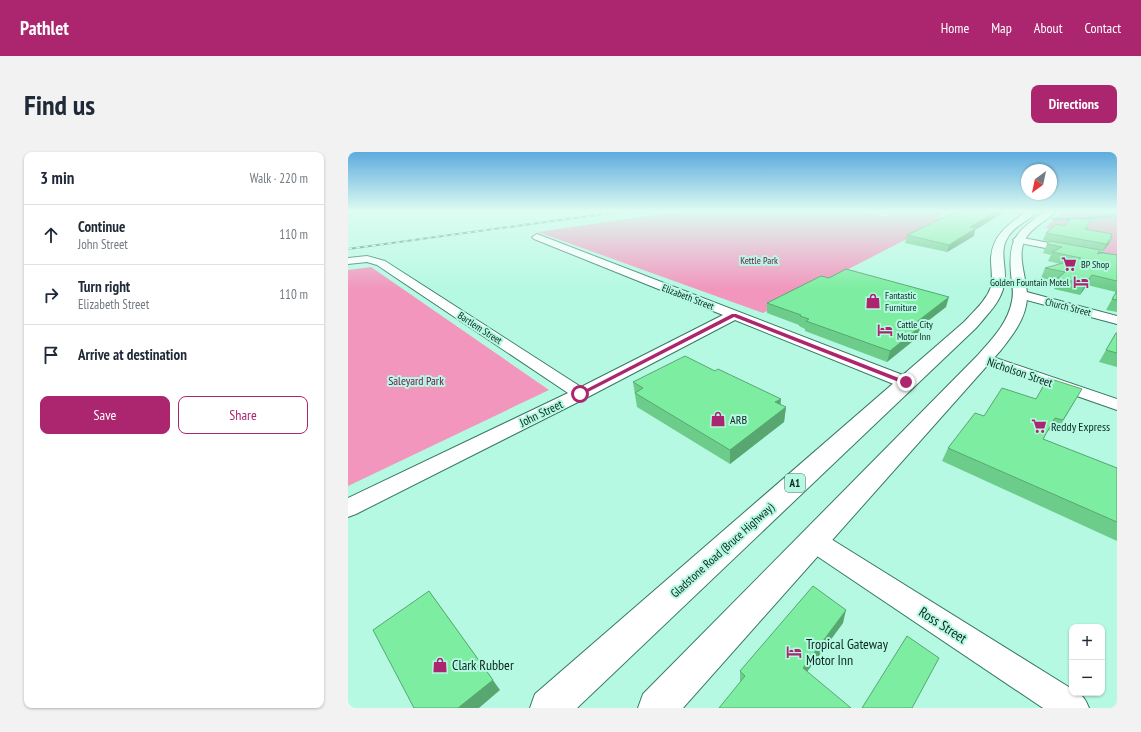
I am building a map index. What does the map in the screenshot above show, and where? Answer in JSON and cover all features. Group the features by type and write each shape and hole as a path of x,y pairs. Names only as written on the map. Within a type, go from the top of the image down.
{"highway":[{"path":"1010,239 1014,237"},
{"name":"Gladstone Road (Bruce Highway)","path":"549,708 906,382 965,353 1010,327 1016,316 1020,294 1015,257 1010,239 997,248 998,279 995,294 970,325 965,353 814,541 657,708"}],"street":[{"name":"Elizabeth Street","path":"537,238 906,382"},
{"path":"1010,239 1117,259"},
{"name":"Bartlem Street","path":"348,261 367,259 381,262 580,394"},
{"name":"Church Street","path":"1020,294 1117,320"},
{"name":"John Street","path":"348,508 580,394 734,315"},
{"name":"Nicholson Street","path":"965,353 1117,405"},
{"name":"Ross Street","path":"814,541 1072,708"}],"green space":[{"name":"Kettle Park","path":"552,237 911,237 763,313"},
{"path":"1094,237 1117,237 1117,255 1102,252 1111,240"},
{"name":"Saleyard Park","path":"371,267 549,390 348,486 348,270"}],"building":[{"path":"915,237 962,237 949,245"},
{"path":"1068,237 1112,237 1106,244"},
{"path":"1050,241 1100,250 1097,254 1102,253 1117,255 1117,281 1092,275 1085,284 1058,278 1065,272 1045,268 1081,258 1052,252 1062,247 1047,244"},
{"path":"846,269 949,297 914,324 921,326 890,351 806,321 809,319 767,303 821,276 829,278"},
{"path":"1117,291 1117,300 1112,299"},
{"path":"1117,333 1117,353 1106,350"},
{"name":"ARB","path":"685,356 715,371 718,369 781,399 775,402 786,407 730,450 635,393 643,388 633,382"},
{"path":"1048,378 1082,389 1063,420 1055,418 1043,439 1117,468 1117,522 948,448 975,413 984,416 1002,388 1036,399"},
{"name":"Tropical Gateway Motor Inn","path":"813,586 846,610 803,668 851,708 719,708 745,676 740,671"},
{"name":"Clark Rubber","path":"429,591 493,680 458,708 414,708 373,630"},
{"name":"Tropical Gateway Motor Inn","path":"907,636 939,658 912,708 862,708"}],"railway":[{"path":"348,249 436,237"}],"place":[{"name":"BP Shop","path":"1069,264"},
{"name":"Golden Fountain Motel","path":"1081,282"},
{"name":"Fantastic Furniture","path":"873,301"},
{"name":"Cattle City Motor Inn","path":"885,330"},
{"name":"ARB","path":"718,419"},
{"name":"Reddy Express","path":"1039,426"},
{"name":"Tropical Gateway Motor Inn","path":"794,652"},
{"name":"Clark Rubber","path":"440,665"}],"route":[{"path":"580,394 734,315 906,382"}]}
